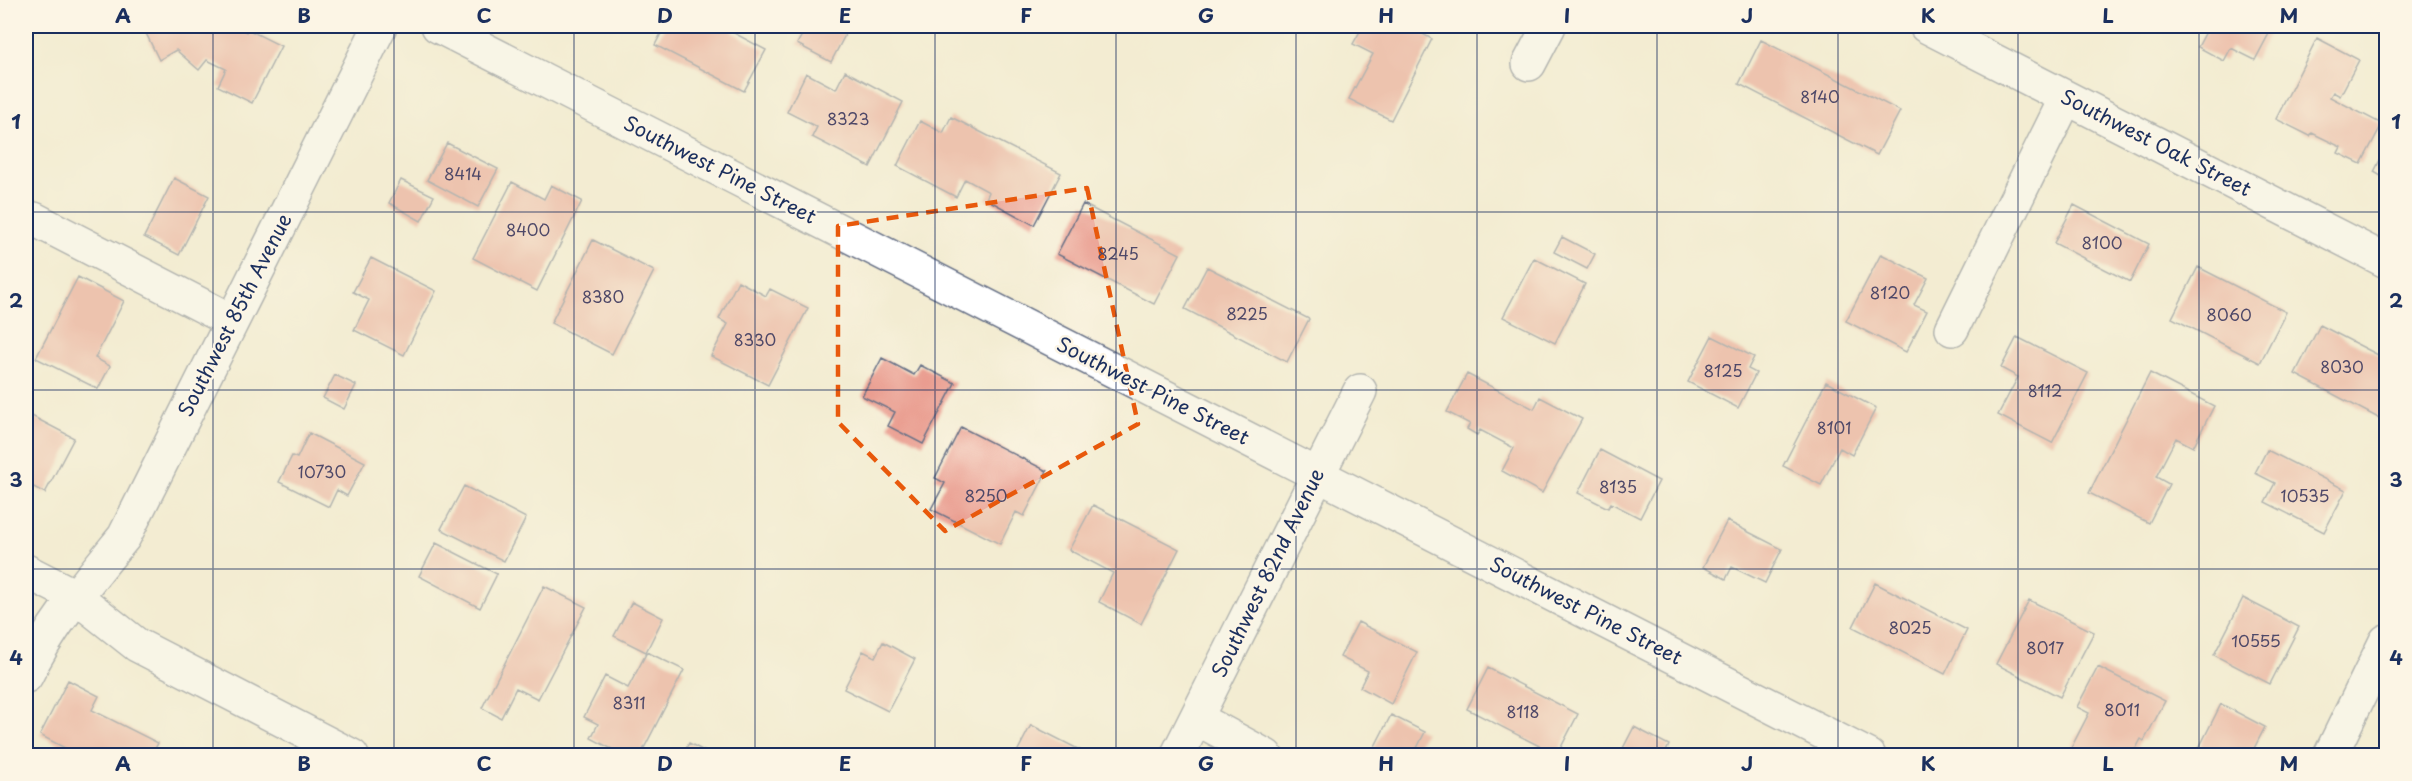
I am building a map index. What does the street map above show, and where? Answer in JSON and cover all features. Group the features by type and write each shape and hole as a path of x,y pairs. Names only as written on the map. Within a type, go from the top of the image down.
{"street":[{"name":"Southwest 85th Avenue","path":"26,675 38,652 75,596 124,537 380,26"},
{"name":"Southwest Pine Street","path":"438,26 1869,756"},
{"path":"1529,64 1549,26"},
{"name":"Southwest Oak Street","path":"1926,26 1962,34 2067,98 2386,261"},
{"path":"1952,329 2067,98"},
{"path":"33,219 232,321"},
{"name":"Southwest 82nd Avenue","path":"1177,756 1360,390"},
{"path":"26,572 75,596 136,645 352,756"},
{"path":"2330,756 2386,641"},
{"path":"1196,718 1266,756"}],"highlighted area":[{"path":"1087,188 1138,424 945,531 838,422 838,226"}],"building":[{"path":"149,26 192,26 213,34 219,26 236,26 281,46 252,103 218,86 226,69 207,60 199,70 176,50 159,60 144,29"},
{"path":"665,26 735,26 732,32 766,50 744,91 655,45"},
{"path":"807,26 827,26 845,35 831,62 797,44"},
{"path":"1363,26 1408,26 1432,39 1391,120 1349,99 1373,54 1353,44"},
{"path":"2106,26 2126,26 2122,34"},
{"path":"2209,26 2273,26 2255,60 2231,48 2224,61 2198,47"},
{"path":"2317,38 2359,60 2340,96 2333,92 2330,97 2382,124 2361,164 2338,153 2341,147 2312,133 2310,136 2276,119"},
{"path":"1761,40 1900,111 1877,155 1739,84"},
{"path":"845,71 903,102 870,167 812,137 817,127 787,112 806,73 836,89"},
{"path":"951,117 1061,173 1034,225 986,199 989,192 965,179 956,197 897,166 920,121 943,133"},
{"path":"447,143 498,169 478,207 427,180"},
{"path":"2386,148 2386,179 2374,172"},
{"path":"174,178 209,196 179,255 144,237"},
{"path":"401,180 434,196 421,221 389,203"},
{"path":"512,182 544,199 551,185 582,201 537,291 473,258"},
{"path":"1083,204 1180,254 1154,304 1057,254"},
{"path":"2074,205 2149,244 2130,282 2054,243"},
{"path":"1562,237 1595,254 1587,269 1554,252"},
{"path":"593,240 654,271 612,354 551,323"},
{"path":"1881,254 1928,278 1914,305 1927,311 1906,352 1846,321"},
{"path":"371,258 436,291 404,355 354,330 369,300 353,292"},
{"path":"1534,258 1585,284 1555,343 1503,317"},
{"path":"1207,267 1309,319 1287,362 1185,309"},
{"path":"2198,267 2286,312 2260,363 2172,318"},
{"path":"78,277 124,301 95,358 110,366 98,389 36,358"},
{"path":"738,281 766,296 770,289 808,308 768,385 711,356 728,324 719,319"},
{"path":"2320,325 2386,359 2386,422 2295,374"},
{"path":"1712,336 1754,357 1748,369 1756,373 1738,408 1688,382"},
{"path":"2017,337 2088,373 2052,443 1998,415 2018,377 2001,368"},
{"path":"882,358 914,375 920,365 955,383 923,444 888,426 895,412 862,396"},
{"path":"2150,373 2214,406 2193,447 2176,438 2156,477 2169,484 2149,523 2089,493"},
{"path":"1467,374 1534,409 1540,397 1582,419 1542,493 1502,471 1514,448 1480,430 1477,435 1467,429 1470,424 1447,412"},
{"path":"335,375 356,385 344,409 323,398"},
{"path":"1826,382 1876,408 1852,455 1840,448 1821,485 1783,466"},
{"path":"26,413 74,438 45,493 26,483"},
{"path":"961,427 1047,471 1024,516 1016,512 1000,544 931,509 945,483 935,478"},
{"path":"309,433 365,462 347,496 337,490 329,507 279,482 292,456 297,458"},
{"path":"1600,450 1659,481 1640,518 1611,503 1608,508 1578,493"},
{"path":"2267,450 2346,490 2324,532 2265,502 2275,483 2255,473"},
{"path":"464,486 526,518 504,561 441,529"},
{"path":"1093,505 1179,549 1141,624 1099,602 1113,573 1069,550"},
{"path":"1727,521 1782,549 1765,583 1732,567 1726,579 1703,567"},
{"path":"436,543 497,574 480,608 419,576"},
{"path":"1875,583 1967,630 1945,674 1853,627"},
{"path":"544,586 586,607 538,699 516,688 501,718 482,708"},
{"path":"2243,598 2299,627 2270,684 2214,655"},
{"path":"2029,600 2094,632 2060,697 1996,664"},
{"path":"632,602 663,618 646,652 614,636"},
{"path":"1358,622 1417,652 1391,704 1360,687 1368,671 1340,657"},
{"path":"883,642 915,659 888,711 844,689 863,651 875,657"},
{"path":"647,652 684,670 640,756 625,756 591,738 598,724 584,717 605,676 628,688"},
{"path":"2098,667 2165,701 2144,741 2141,739 2132,756 2067,756 2089,713 2077,707"},
{"path":"1488,668 1578,714 1557,755 1467,709"},
{"path":"68,680 99,696 92,710 158,743 151,756 80,756 40,735"},
{"path":"2221,704 2265,727 2250,756 2195,756"},
{"path":"1391,715 1425,732 1413,756 1379,756 1372,752"},
{"path":"1031,725 1084,752 1082,756 1015,756"},
{"path":"1634,727 1669,745 1664,756 1619,756"},
{"path":"689,743 713,756 682,756"}]}
